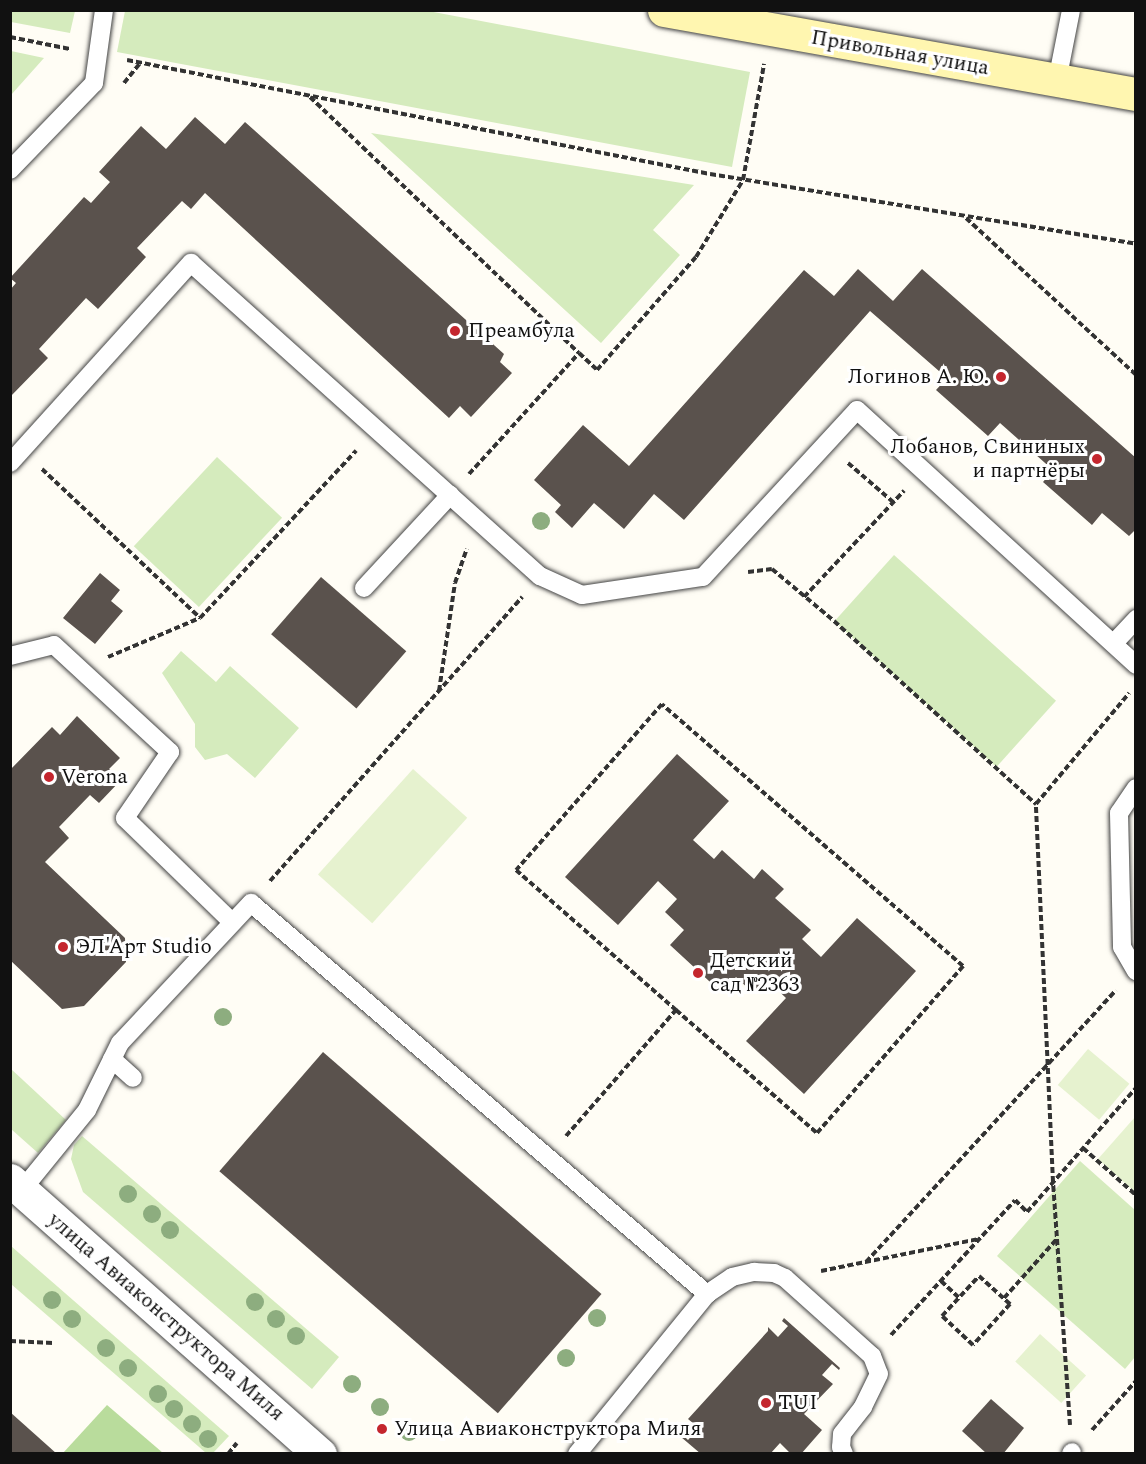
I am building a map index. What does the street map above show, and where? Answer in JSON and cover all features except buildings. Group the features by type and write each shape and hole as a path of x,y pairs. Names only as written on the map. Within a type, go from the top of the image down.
{"main road":[{"name":"Привольная улица","path":"664,10 1136,94"}],"street":[{"name":"улица Авиаконструктора Миля","path":"16,1185 321,1454"}],"lane":[{"path":"10,170 94,83 96,54 104,10"},
{"path":"1057,81 1071,10"},
{"path":"16,457 191,262 540,576 582,595 703,577 857,410 1136,665"},
{"path":"364,588 450,495"},
{"path":"1114,643 1136,619"},
{"path":"11,657 54,645 170,753 125,818 232,922"},
{"path":"1135,970 1122,947 1119,813 1136,788"},
{"path":"16,1185 87,1110 120,1043 251,903 707,1294"},
{"path":"112,1059 133,1078"},
{"path":"577,1454 707,1294 732,1277 754,1272 774,1273 784,1278 872,1356 879,1374 863,1407 842,1434 840,1447 844,1454"}],"path":[{"path":"308,96 597,370 696,257 743,180 770,29"},
{"path":"10,37 743,180 1136,244"},
{"path":"965,217 1136,375"},
{"path":"468,475 579,352"},
{"path":"80,669 201,618 377,429"},
{"path":"826,444 893,502"},
{"path":"16,457 201,618"},
{"path":"804,597 924,470"},
{"path":"439,691 455,583 477,520"},
{"path":"703,577 772,569 834,621 1036,804"},
{"path":"251,903 540,576"},
{"path":"1071,1453 1053,1182 1036,804 1136,686"},
{"path":"662,704 963,966 817,1133 676,1010 516,870 662,704"},
{"path":"866,1262 1135,970"},
{"path":"548,1157 676,1010"},
{"path":"872,1356 1015,1200 1027,1212 1136,1088"},
{"path":"1083,1148 1136,1195"},
{"path":"784,1278 979,1239"},
{"path":"1004,1298 1057,1239"},
{"path":"979,1276 1004,1298 1010,1304 973,1345 942,1316 979,1276"},
{"path":"941,1281 959,1298"},
{"path":"10,1341 53,1342"},
{"path":"1071,1453 1136,1382"},
{"path":"228,1454 237,1443"}],"green space":[{"path":"423,10 750,72 732,167 117,52 125,11"},
{"path":"10,11 75,11 70,33 11,22"},
{"path":"10,51 44,58 11,95"},
{"path":"371,133 694,185 653,230 680,255 601,343"},
{"path":"217,457 282,518 199,607 134,546"},
{"path":"894,555 1056,701 996,767 834,621"},
{"path":"181,651 216,682 230,666 299,728 255,778 227,754 205,760 195,747 195,724 162,673"},
{"path":"413,769 467,818 372,923 318,875"},
{"path":"1088,1049 1129,1084 1099,1120 1058,1085"},
{"path":"10,1068 66,1120 38,1153 11,1129"},
{"path":"1135,1117 1135,1192 1098,1159"},
{"path":"82,1136 339,1357 312,1389 83,1192 71,1159 74,1145"},
{"path":"1080,1161 1135,1210 1135,1357 1125,1369 997,1256"},
{"path":"11,1246 229,1436 213,1453 206,1453 11,1284"},
{"path":"1040,1334 1086,1375 1061,1403 1015,1361"},
{"path":"107,1405 163,1453 63,1453"}],"place":[{"name":"Преамбула","path":"455,331"},
{"name":"Логинов А. Ю.","path":"1001,377"},
{"name":"Лобанов, Свининых и партнёры","path":"1097,459"},
{"name":"Verona","path":"49,777"},
{"name":"ЭЛ'Арт Studio","path":"63,947"},
{"name":"Детский сад №2363","path":"698,973"},
{"name":"TUI","path":"766,1403"},
{"name":"Улица Авиаконструктора Миля","path":"382,1429"}]}
